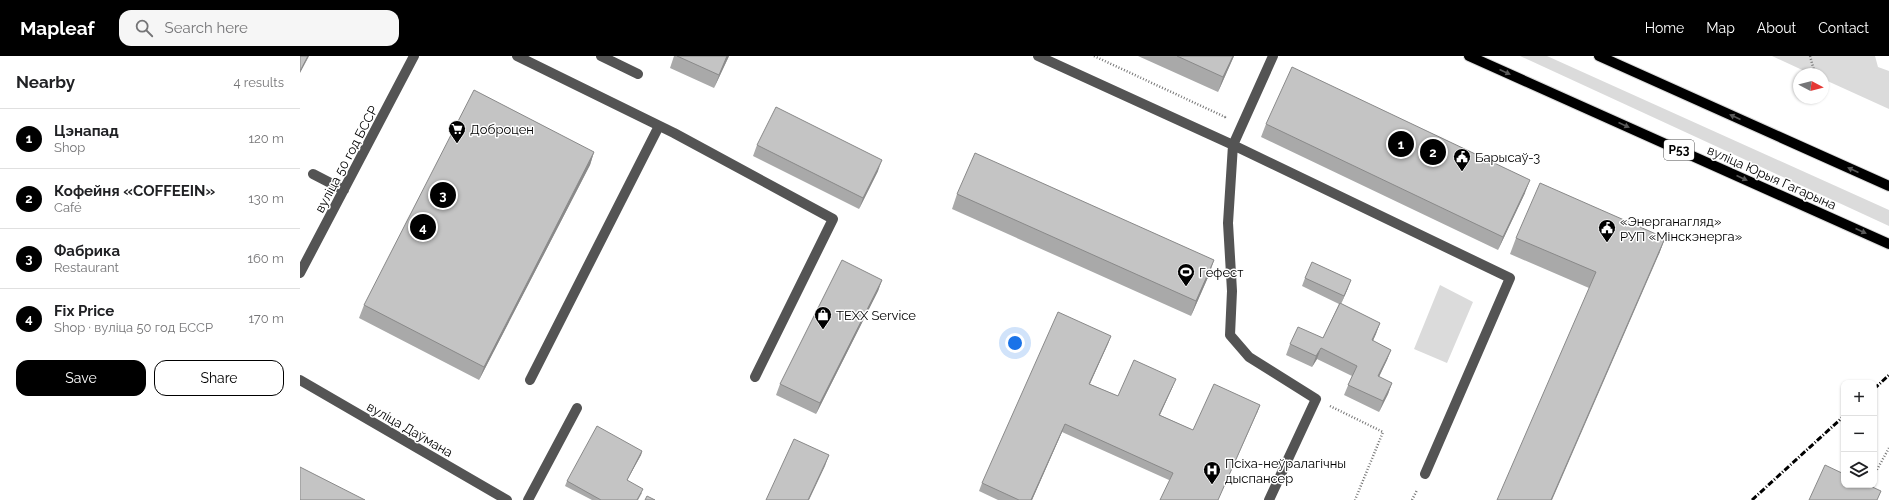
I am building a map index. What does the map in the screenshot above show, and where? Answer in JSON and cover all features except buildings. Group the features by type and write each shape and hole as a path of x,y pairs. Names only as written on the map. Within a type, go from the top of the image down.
{"main road":[{"name":"вуліца Юрыя Гагарына","path":"1469,56 1889,244"},
{"path":"1599,56 1889,186"}],"street":[{"name":"вуліца 50 год БССР","path":"300,273 414,56"},
{"path":"517,56 659,126 833,219 755,377"},
{"path":"601,56 638,74"},
{"path":"1038,56 1233,145 1510,278 1425,474"},
{"path":"1269,500 1316,399 1249,357 1230,335 1232,291 1228,223 1233,145 1274,56"},
{"path":"530,380 659,126"},
{"path":"313,174 344,190"},
{"name":"вуліца Даўмана","path":"300,380 507,500"},
{"path":"528,500 577,408"}],"path":[{"path":"1094,56 1225,117 1228,110"},
{"path":"1810,56 1813,68"},
{"path":"1316,399 1383,432 1355,500"},
{"path":"1877,469 1888,449"}],"shaded area":[{"path":"1520,56 1547,56 1889,210 1889,226"},
{"path":"1772,56 1875,56 1878,67 1889,71 1889,109 1829,82 1829,68 1798,68"},
{"path":"1440,285 1473,302 1447,363 1414,349"}],"railway":[{"path":"1877,386 1889,375"},
{"path":"1752,500 1841,419"}],"place":[{"name":"Доброцен","path":"457,144"},
{"name":"Цэнапад","path":"1401,144"},
{"name":"Кофейня «COFFEEIN»","path":"1433,152"},
{"name":"Барысаў-3","path":"1462,172"},
{"name":"Фабрика","path":"443,195"},
{"name":"Fix Price","path":"423,227"},
{"name":"«Энерганагляд» РУП «Мінскэнерга»","path":"1607,243"},
{"name":"Гефест","path":"1186,287"},
{"name":"TEXX Service","path":"823,330"},
{"name":"Псіха-неўралагічны дыспансер","path":"1212,485"}]}
